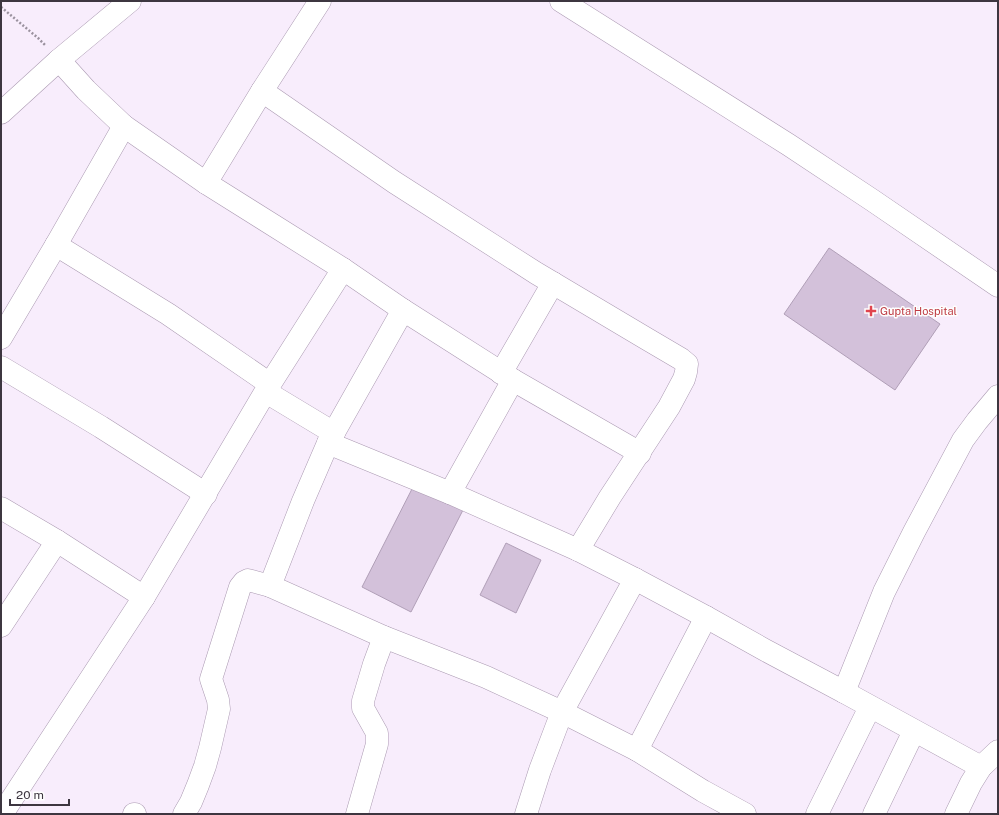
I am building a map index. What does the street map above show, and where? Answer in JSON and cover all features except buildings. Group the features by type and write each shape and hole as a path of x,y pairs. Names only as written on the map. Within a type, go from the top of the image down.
{"street":[{"path":"1,113 59,60 130,1"},
{"path":"206,183 262,91 320,1"},
{"path":"560,1 789,145 998,286"},
{"path":"59,60 86,90 124,126 206,183 343,269 403,310 507,377 640,453"},
{"path":"262,91 394,182 553,283 687,364 684,379 669,408 610,497 578,550"},
{"path":"1,338 124,126"},
{"path":"56,245 168,314 268,388 331,438 578,550 706,617 982,767"},
{"path":"2,814 144,597 268,388 343,269"},
{"path":"450,493 553,283"},
{"path":"270,586 303,501 331,438 403,310"},
{"path":"1,367 101,427 206,494"},
{"path":"844,692 884,592 914,532 963,440 998,396"},
{"path":"1,508 57,541 144,597"},
{"path":"1,626 57,541"},
{"path":"526,814 540,770 562,712 635,579"},
{"path":"184,814 191,802 205,766 219,709 218,700 211,679 240,588 244,582 248,580 270,586 384,637 486,676 637,750 703,791 745,814"},
{"path":"637,750 706,617"},
{"path":"357,814 375,752 377,738 377,733 363,708 364,695 384,637"},
{"path":"817,814 870,707"},
{"path":"874,814 914,731"},
{"path":"956,814 982,767 998,751"}],"path":[{"path":"1,7 38,38 59,60"}],"place":[{"name":"Gupta Hospital","path":"871,311"}]}
